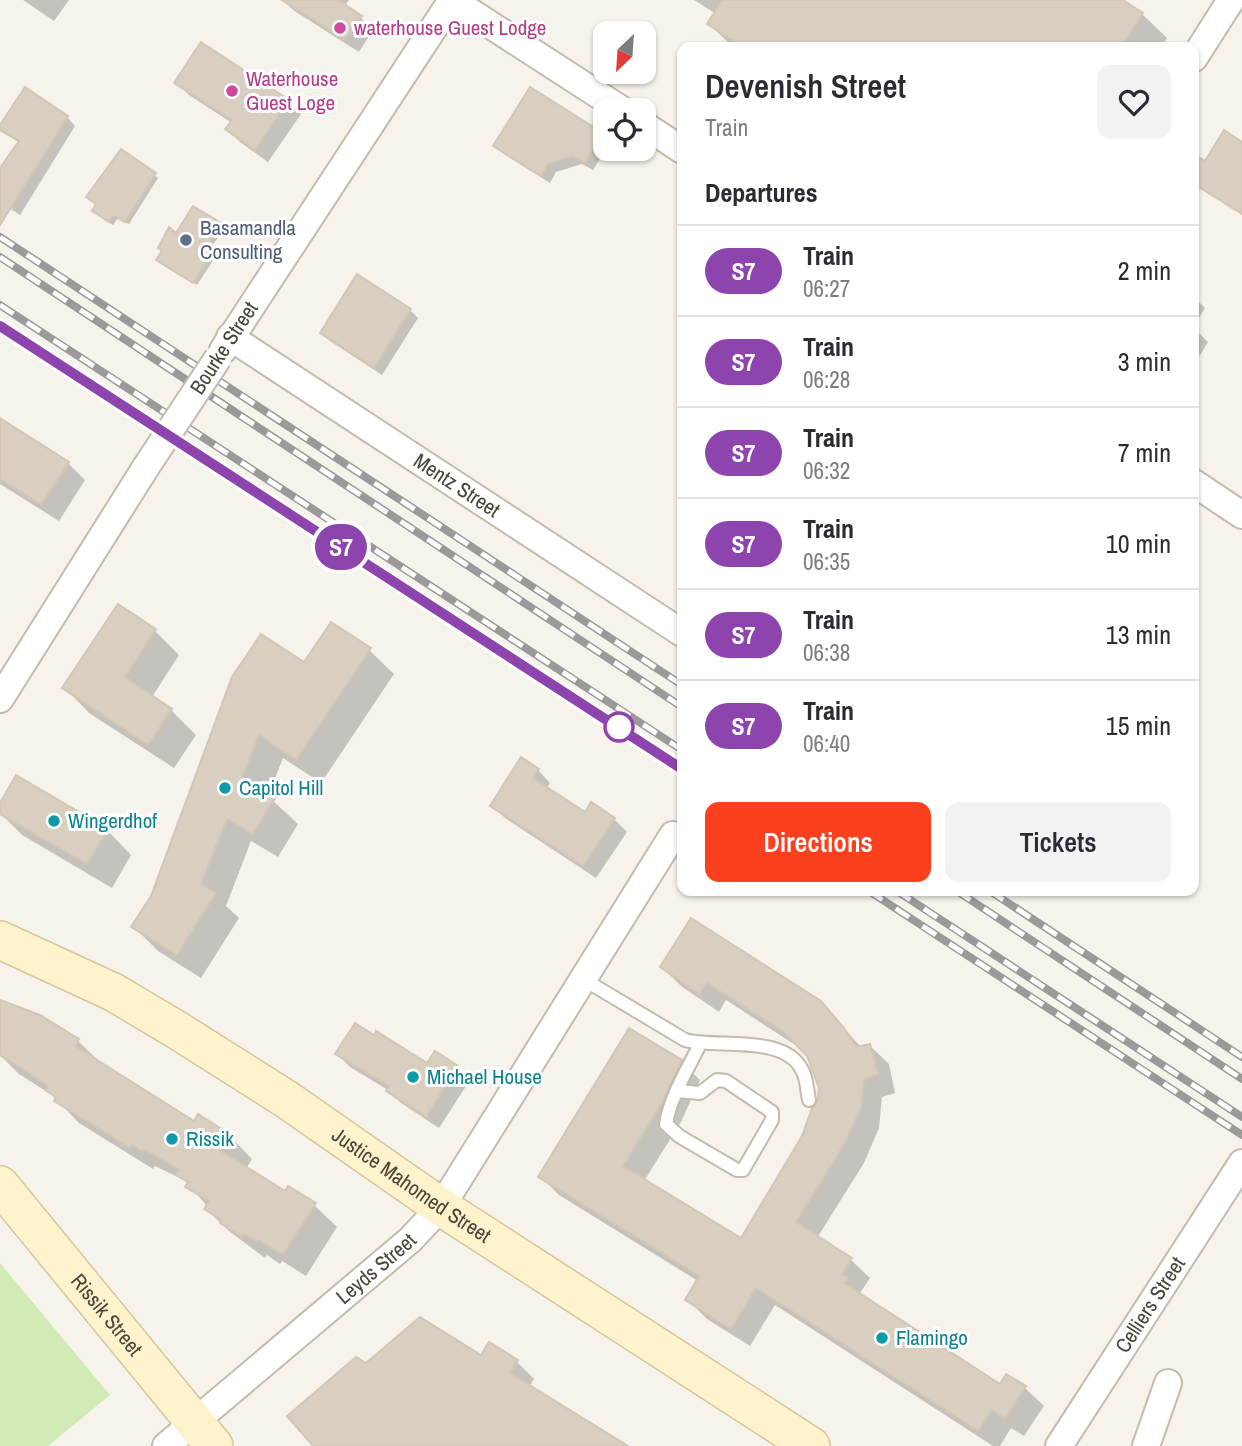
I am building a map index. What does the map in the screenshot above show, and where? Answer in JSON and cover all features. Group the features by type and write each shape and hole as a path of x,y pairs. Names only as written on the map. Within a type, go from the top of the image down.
{"main road":[{"name":"Justice Mahomed Street","path":"0,940 113,992 177,1030 286,1099 441,1207 811,1446"},
{"name":"Rissik Street","path":"0,1185 204,1434"}],"street":[{"path":"452,0 603,98"},
{"name":"Bourke Street","path":"0,699 146,467 452,0"},
{"path":"1199,50 1231,0"},
{"path":"656,133 677,147"},
{"name":"Mentz Street","path":"224,347 677,630"},
{"path":"1199,492 1242,514"},
{"name":"Leyds Street","path":"166,1446 204,1434 410,1240 441,1207 673,835"},
{"name":"Celliers Street","path":"1059,1446 1239,1168"},
{"path":"1146,1446 1168,1383"}],"lane":[{"path":"583,979 685,1040 700,1044 766,1046 796,1061 804,1073 809,1100"},
{"path":"678,1091 700,1093 717,1080 726,1081 772,1112 772,1120 743,1170 737,1170 714,1157 666,1125 668,1114 678,1091 700,1044"}],"green space":[{"path":"0,1263 110,1395 48,1446 0,1446"}],"building":[{"name":"waterhouse Guest Lodge","path":"282,0 338,0 362,16 345,40"},
{"path":"722,0 1123,0 1143,13 1124,42 736,42 707,24"},
{"name":"Waterhouse Guest Loge","path":"201,42 289,100 255,150 225,129 232,120 174,83"},
{"path":"25,87 68,116 0,225 0,168 19,141 0,130 0,125"},
{"path":"530,87 593,127 593,150 585,163 573,156 548,164 541,176 493,146"},
{"path":"1224,130 1242,142 1242,214 1199,187 1199,157 1205,161"},
{"path":"121,149 156,173 125,222 114,216 109,222 92,211 96,204 86,197"},
{"name":"Basamandla Consulting","path":"193,206 223,224 205,248 212,254 193,283 156,260 162,251 158,248 169,227 176,233"},
{"path":"357,274 411,309 374,368 320,333"},
{"path":"0,418 69,462 41,505 0,479"},
{"path":"118,604 156,629 125,677 172,709 148,745 62,688"},
{"name":"Capitol Hill","path":"331,622 371,648 296,760 259,735 242,778 275,798 253,834 227,819 201,884 216,893 177,955 131,927 151,896 232,677 261,634 304,662"},
{"path":"521,757 539,769 533,778 585,812 591,802 615,818 583,866 490,806"},
{"name":"Wingerdhof","path":"16,775 108,829 87,864 0,814 0,803"},
{"path":"691,918 821,1001 856,1047 870,1044 878,1074 864,1079 861,1108 845,1143 796,1222 852,1258 842,1274 848,1278 844,1283 1000,1384 1006,1374 1026,1386 1005,1419 992,1410 978,1431 756,1288 731,1329 685,1300 699,1276 538,1177 629,1028 682,1060 662,1103 623,1166 741,1238 802,1136 812,1108 817,1103 819,1088 807,1056 785,1033 707,983 699,994 660,967"},
{"name":"Rissik","path":"0,1000 40,1015 79,1039 75,1046 194,1121 198,1114 231,1135 221,1151 285,1191 288,1186 316,1203 283,1255 259,1240 257,1242 244,1234 242,1237 220,1223 222,1220 204,1209 209,1201 185,1187 188,1182 176,1175 179,1170 144,1149 142,1151 132,1145 130,1148 54,1101 56,1097 45,1090 48,1086 0,1055"},
{"name":"Michael House","path":"355,1023 374,1035 376,1031 427,1063 435,1051 458,1066 426,1117 386,1091 389,1086 335,1054"},
{"path":"420,1317 481,1355 489,1342 518,1360 510,1373 628,1446 313,1446 287,1416 356,1357 366,1363"}],"railway":[{"path":"0,237 677,682"},
{"path":"0,257 677,704"},
{"path":"0,305 677,747"},
{"path":"0,326 677,766"},
{"path":"877,896 1242,1135"},
{"path":"905,896 1242,1117"},
{"path":"965,896 1242,1079"},
{"path":"998,896 1242,1057"}],"train":[{"name":"S7","path":"0,326 677,766"}],"place":[{"name":"waterhouse Guest Lodge","path":"340,28"},
{"name":"Waterhouse Guest Loge","path":"232,91"},
{"name":"Basamandla Consulting","path":"186,240"},
{"name":"Capitol Hill","path":"225,788"},
{"name":"Wingerdhof","path":"54,821"},
{"name":"Michael House","path":"413,1077"},
{"name":"Rissik","path":"172,1139"},
{"name":"Flamingo","path":"882,1338"}]}
